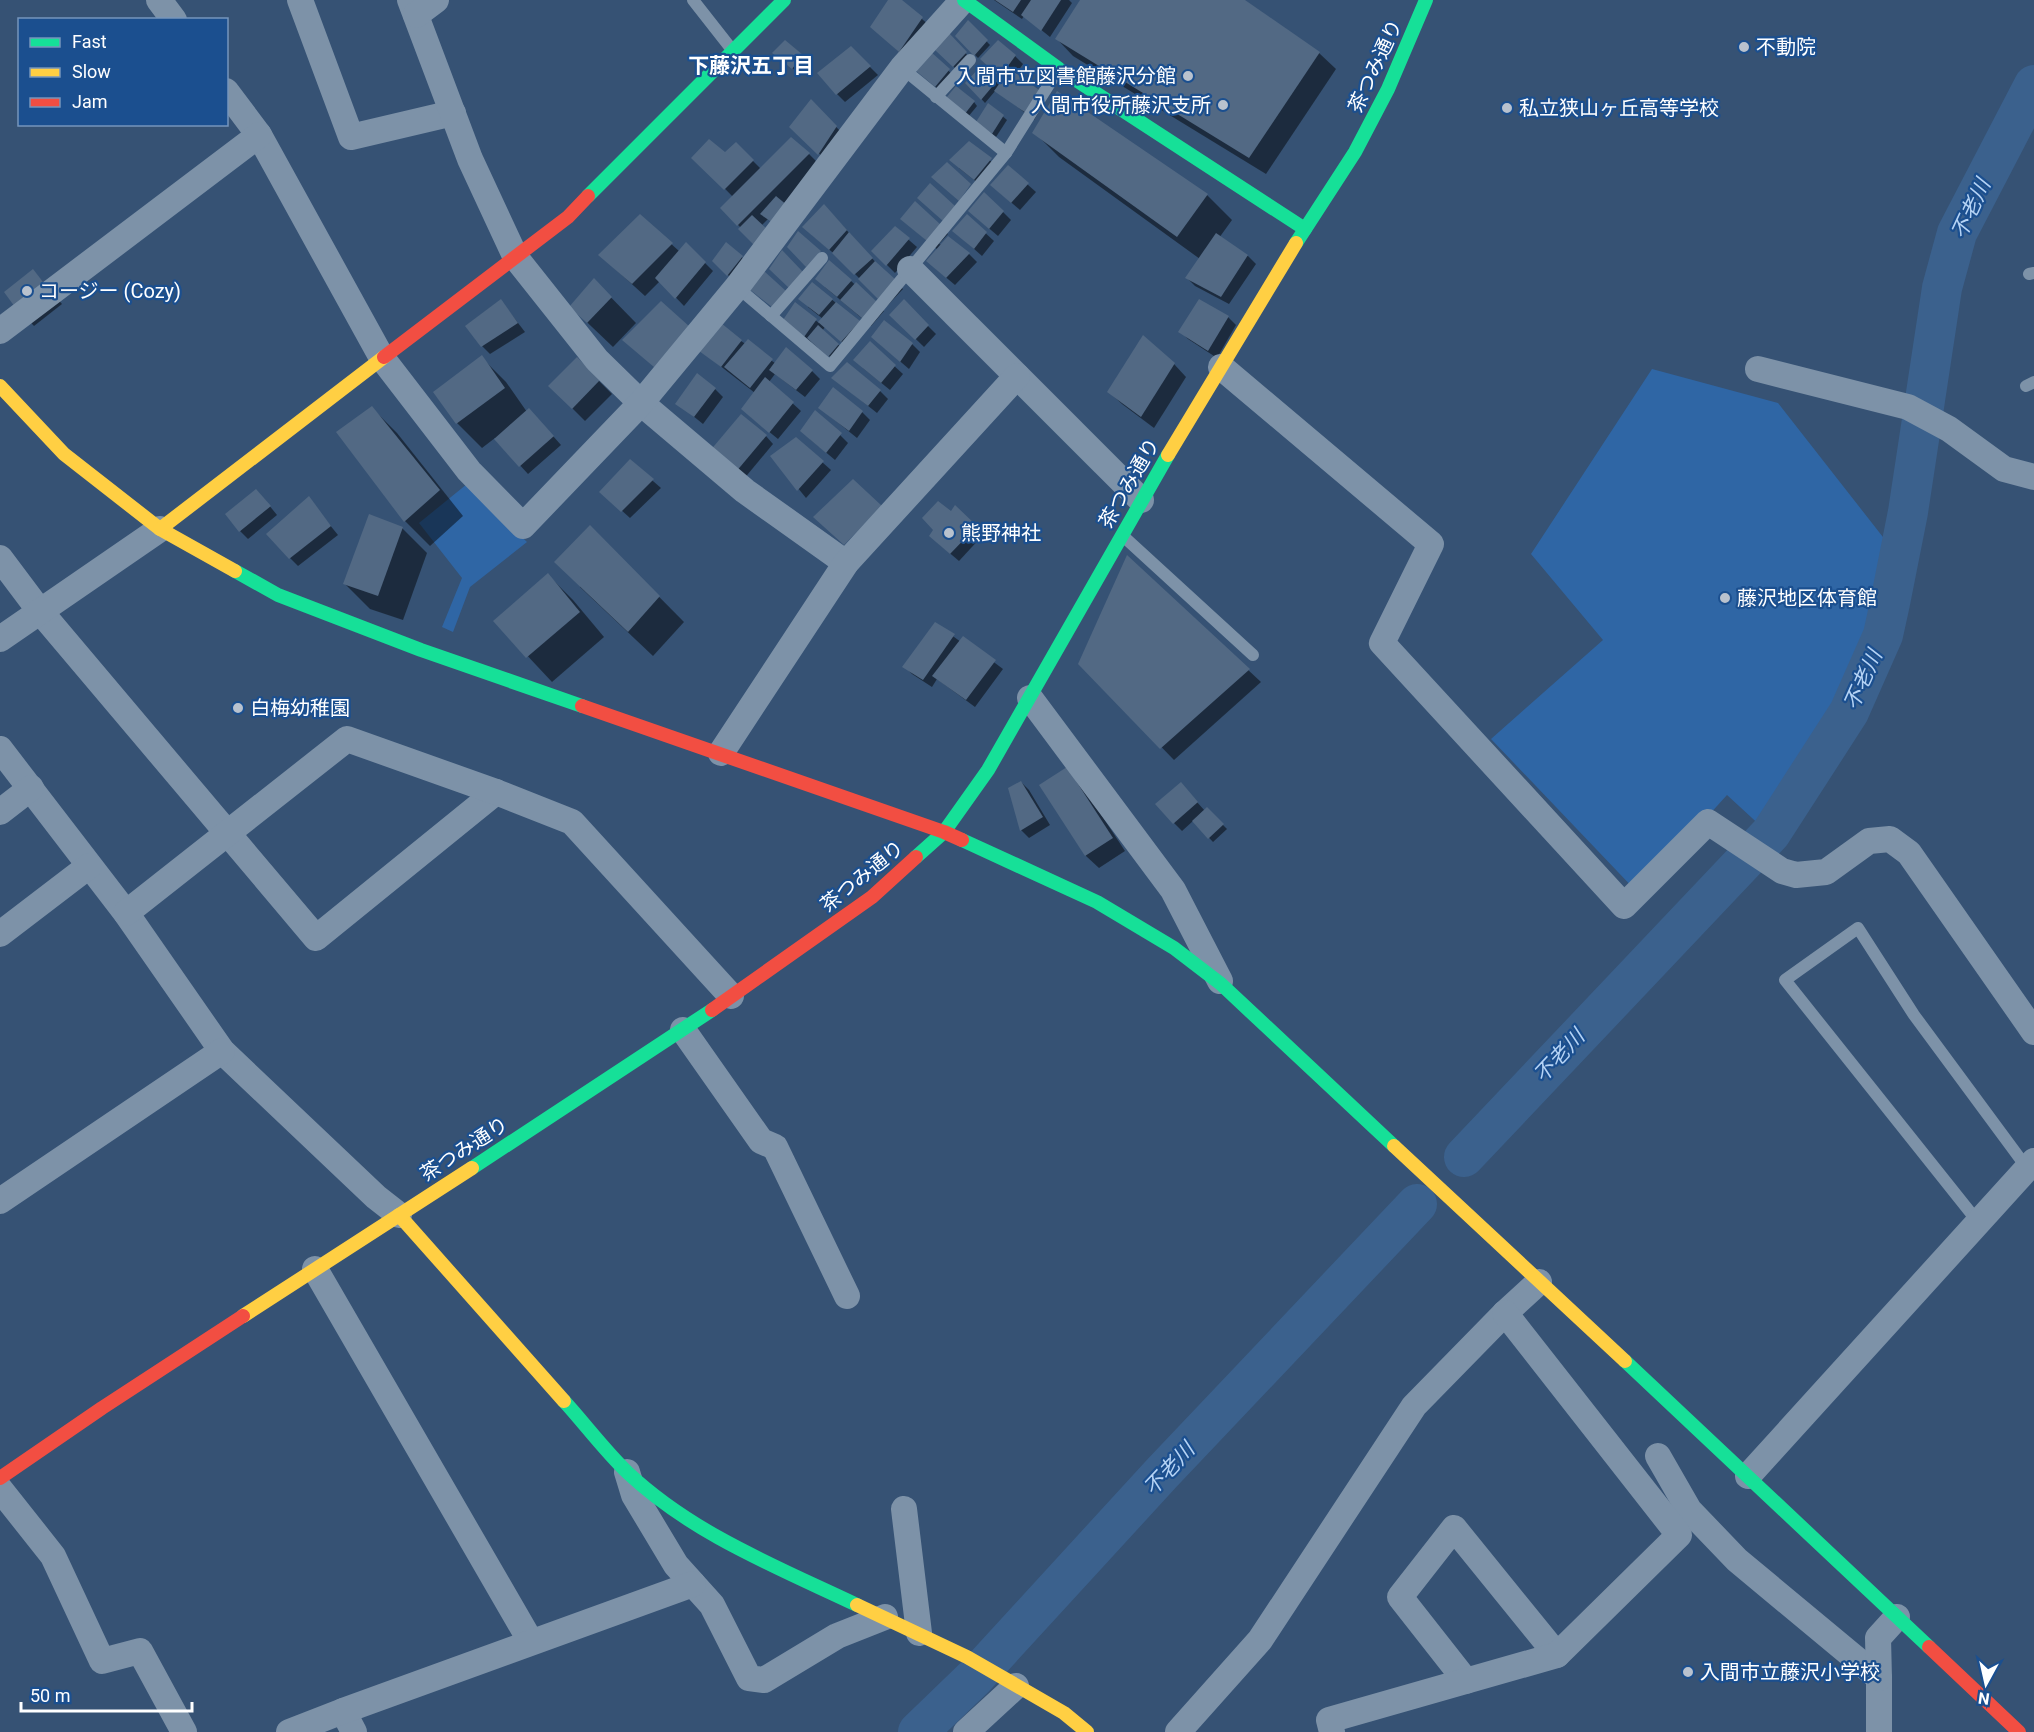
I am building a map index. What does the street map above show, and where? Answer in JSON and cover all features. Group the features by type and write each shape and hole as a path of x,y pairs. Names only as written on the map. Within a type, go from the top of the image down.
{"street":[{"path":"300,0 351,137 453,113"},
{"path":"0,639 39,610 160,529 568,217 784,0"},
{"path":"228,94 260,135 382,358 468,471 523,526 641,403 736,287 902,68 963,0 1059,69 1305,229"},
{"name":"茶つみ通り","path":"0,1478 102,1408 683,1030 872,897 944,832 988,770 1141,500 1305,229 1355,152 1388,89 1426,0"},
{"path":"421,5 453,113 470,159 516,258 597,360 641,403 745,491 846,563"},
{"path":"0,331 260,135"},
{"path":"910,269 1141,500"},
{"path":"1221,367 1431,544 1382,643 1624,906 1708,822 1782,871 1796,874 1826,872 1869,841 1890,839 1909,852 2034,1032"},
{"path":"1758,369 1908,407 1949,429 2004,469 2034,477"},
{"path":"721,753 846,563 1017,376"},
{"path":"0,386 64,454 160,529 278,595 421,650 944,832 1097,902 1174,948 1221,984 2019,1732"},
{"path":"0,558 39,610 316,938 496,792"},
{"path":"1030,698 1173,890 1221,984"},
{"path":"126,913 347,739 496,792 572,822 731,996"},
{"path":"0,749 126,913 222,1051 376,1197 399,1215 627,1472 672,1509 705,1531 967,1657 1064,1713 1086,1732"},
{"path":"0,812 31,788"},
{"path":"0,934 89,866"},
{"path":"683,1030 761,1141 776,1148 847,1296"},
{"path":"0,1201 222,1051"},
{"path":"1748,1476 2031,1164"},
{"path":"315,1269 531,1642"},
{"path":"1178,1732 1260,1640 1414,1406 1505,1313 1539,1282"},
{"path":"1332,1732 1329,1720 1557,1654 1679,1535 1505,1313"},
{"path":"1658,1456 1689,1510 1737,1560 1879,1678"},
{"path":"627,1472 634,1495 676,1565 712,1605 749,1678 764,1680 837,1636 885,1617"},
{"path":"0,1489 53,1556 102,1661 140,1651 184,1732"},
{"path":"904,1509 919,1633"},
{"path":"1466,1681 1400,1597 1454,1528 1557,1654"},
{"path":"290,1732 348,1721 531,1642 693,1584"},
{"path":"1879,1732 1878,1638 1898,1617"},
{"path":"966,1732 1016,1686"}],"lane":[{"path":"693,0 734,51"},
{"path":"936,97 970,60"},
{"path":"902,68 1006,153"},
{"path":"736,287 830,366 1006,153 1059,69"},
{"path":"771,316 822,258"},
{"path":"1122,536 1253,655"},
{"path":"1978,1222 1785,980 1858,928 1914,1016 2031,1164"}],"shaded area":[{"name":"藤沢地区体育館","path":"1652,369 1778,403 1897,555 1841,720 1764,829 1727,795 1638,893 1491,739 1603,640 1531,554"},
{"path":"467,484 527,542 470,587 453,632 442,627 462,578 419,523"}],"building":[{"path":"888,0 902,0 923,17 899,52 870,27"},
{"path":"995,0 1021,0 1013,12"},
{"path":"1031,0 1061,0 1041,31 1021,15"},
{"name":"入間市役所藤沢支所","path":"1080,0 1245,0 1320,52 1249,158 1055,39"},
{"path":"968,20 988,40 974,56 955,36"},
{"path":"949,33 967,52 953,67 935,50"},
{"path":"785,40 803,55 792,69 772,53"},
{"path":"998,40 1016,55 1000,77 980,59"},
{"path":"851,46 871,66 836,95 817,73"},
{"path":"931,52 950,69 935,87 915,70"},
{"path":"982,65 997,81 981,100 965,83"},
{"path":"1010,69 1039,90 1026,113 994,91"},
{"path":"956,86 975,101 964,115 946,98"},
{"path":"1057,91 1208,194 1177,237 1032,133"},
{"path":"811,99 837,126 818,155 789,127"},
{"path":"988,103 1004,115 992,134 976,122"},
{"path":"791,137 810,153 737,226 720,208"},
{"path":"709,139 725,152 736,142 754,160 724,190 691,158"},
{"path":"969,141 992,158 974,180 949,160"},
{"path":"947,162 971,184 959,201 931,177"},
{"path":"1008,165 1029,183 1011,203 990,185"},
{"path":"930,183 955,206 943,221 917,198"},
{"path":"984,192 1004,211 989,229 968,211"},
{"path":"776,196 788,206 773,223 760,214"},
{"path":"915,201 941,225 927,241 900,219"},
{"path":"824,204 847,230 829,250 802,227"},
{"path":"640,214 673,243 632,284 598,255"},
{"path":"967,214 987,232 974,249 952,231"},
{"path":"752,215 768,230 755,246 738,229"},
{"path":"895,226 910,238 886,266 871,251"},
{"path":"798,231 821,251 806,267 787,247"},
{"path":"849,232 873,258 854,275 832,253"},
{"path":"1216,233 1248,255 1221,297 1185,278"},
{"path":"948,236 970,253 946,278 926,261"},
{"path":"686,242 706,262 675,299 655,278"},
{"path":"726,242 743,256 727,276 712,261"},
{"path":"782,250 803,272 789,288 769,269"},
{"path":"829,260 852,280 837,297 815,279"},
{"path":"875,261 896,280 878,299 858,279"},
{"name":"コージー (Cozy)","path":"33,269 50,291 20,314 4,292"},
{"path":"764,271 786,291 772,307 749,289"},
{"path":"594,278 612,297 587,323 569,307"},
{"path":"812,282 833,299 819,315 798,299"},
{"path":"856,282 877,302 863,319 840,300"},
{"path":"501,299 518,323 481,347 465,326"},
{"path":"904,299 929,325 915,340 889,315"},
{"path":"1199,299 1229,316 1208,351 1178,332"},
{"path":"661,301 690,327 654,367 622,340"},
{"path":"795,302 817,319 804,337 783,320"},
{"path":"836,302 860,321 841,342 818,322"},
{"path":"884,320 913,343 900,362 871,337"},
{"path":"721,323 742,340 721,367 699,351"},
{"path":"818,325 839,344 828,357 807,338"},
{"path":"1143,335 1175,363 1141,417 1107,392"},
{"path":"748,339 773,359 750,388 724,367"},
{"path":"870,341 896,365 881,383 853,360"},
{"path":"786,347 813,370 796,390 769,370"},
{"path":"482,355 505,388 456,424 433,392"},
{"path":"577,357 600,380 572,409 548,386"},
{"path":"847,362 881,390 868,406 831,378"},
{"path":"697,373 716,388 694,417 675,404"},
{"path":"765,377 794,402 769,433 741,409"},
{"path":"833,387 863,411 849,431 818,408"},
{"path":"372,406 440,490 404,522 336,432"},
{"path":"529,408 554,436 519,467 494,439"},
{"path":"815,410 842,433 826,453 800,431"},
{"path":"741,414 767,435 735,473 709,452"},
{"path":"796,437 824,461 797,491 770,456"},
{"path":"630,459 654,479 621,512 599,492"},
{"path":"853,479 882,506 844,545 813,517"},
{"path":"256,489 271,506 239,532 225,514"},
{"path":"309,496 331,526 289,559 266,534"},
{"path":"938,501 951,511 955,505 977,526 950,554 929,536 933,530 922,518"},
{"path":"369,514 403,527 378,596 343,584"},
{"path":"590,525 660,596 628,632 554,562"},
{"path":"1127,555 1250,669 1160,749 1078,664"},
{"path":"548,573 580,612 526,658 493,621"},
{"path":"935,622 955,634 923,680 902,667"},
{"path":"963,636 996,660 966,700 932,676"},
{"path":"1067,767 1113,838 1085,856 1039,785"},
{"path":"1021,781 1043,817 1020,831 1008,788"},
{"path":"1181,782 1198,802 1173,824 1155,804"},
{"path":"1207,807 1224,824 1208,839 1192,821"}],"waterway":[{"name":"不老川","path":"1464,1157 1771,833 1849,712 1883,635 1908,512 1942,288 1957,233 2034,85"},
{"name":"不老川","path":"918,1732 975,1677 1162,1473 1417,1204"}],"traffic: fast":[{"path":"588,196 784,0"},
{"path":"964,0 1059,69 1305,229"},
{"path":"1296,243 1355,152 1388,89 1426,0"},
{"path":"916,857 944,832 988,770 1168,455"},
{"path":"235,571 278,595 421,650 582,706"},
{"path":"962,840 1097,902 1174,948 1221,984 1394,1146"},
{"path":"472,1168 712,1010"},
{"path":"1625,1361 1929,1647"},
{"path":"564,1401 628,1473 680,1514 737,1548 857,1605"}],"traffic: slow":[{"path":"1168,455 1296,243"},
{"path":"160,529 384,357"},
{"path":"0,386 64,454 160,529 235,571"},
{"path":"1394,1146 1625,1361"},
{"path":"243,1316 472,1168"},
{"path":"399,1215 564,1401"},
{"path":"857,1605 967,1657 1064,1713 1087,1732"}],"traffic: jam":[{"path":"384,357 568,217 588,196"},
{"path":"582,706 962,840"},
{"path":"712,1010 872,897 916,857"},
{"path":"0,1478 243,1316"},
{"path":"1929,1647 2019,1732"}],"place":[{"name":"不動院","path":"1744,47"},
{"name":"入間市立図書館藤沢分館","path":"1188,76"},
{"name":"入間市役所藤沢支所","path":"1223,105"},
{"name":"私立狭山ヶ丘高等学校","path":"1507,108"},
{"name":"コージー (Cozy)","path":"27,291"},
{"name":"熊野神社","path":"949,533"},
{"name":"藤沢地区体育館","path":"1725,598"},
{"name":"白梅幼稚園","path":"238,708"},
{"name":"入間市立藤沢小学校","path":"1688,1672"}],"district":[{"name":"下藤沢五丁目","path":"751,66"}]}
